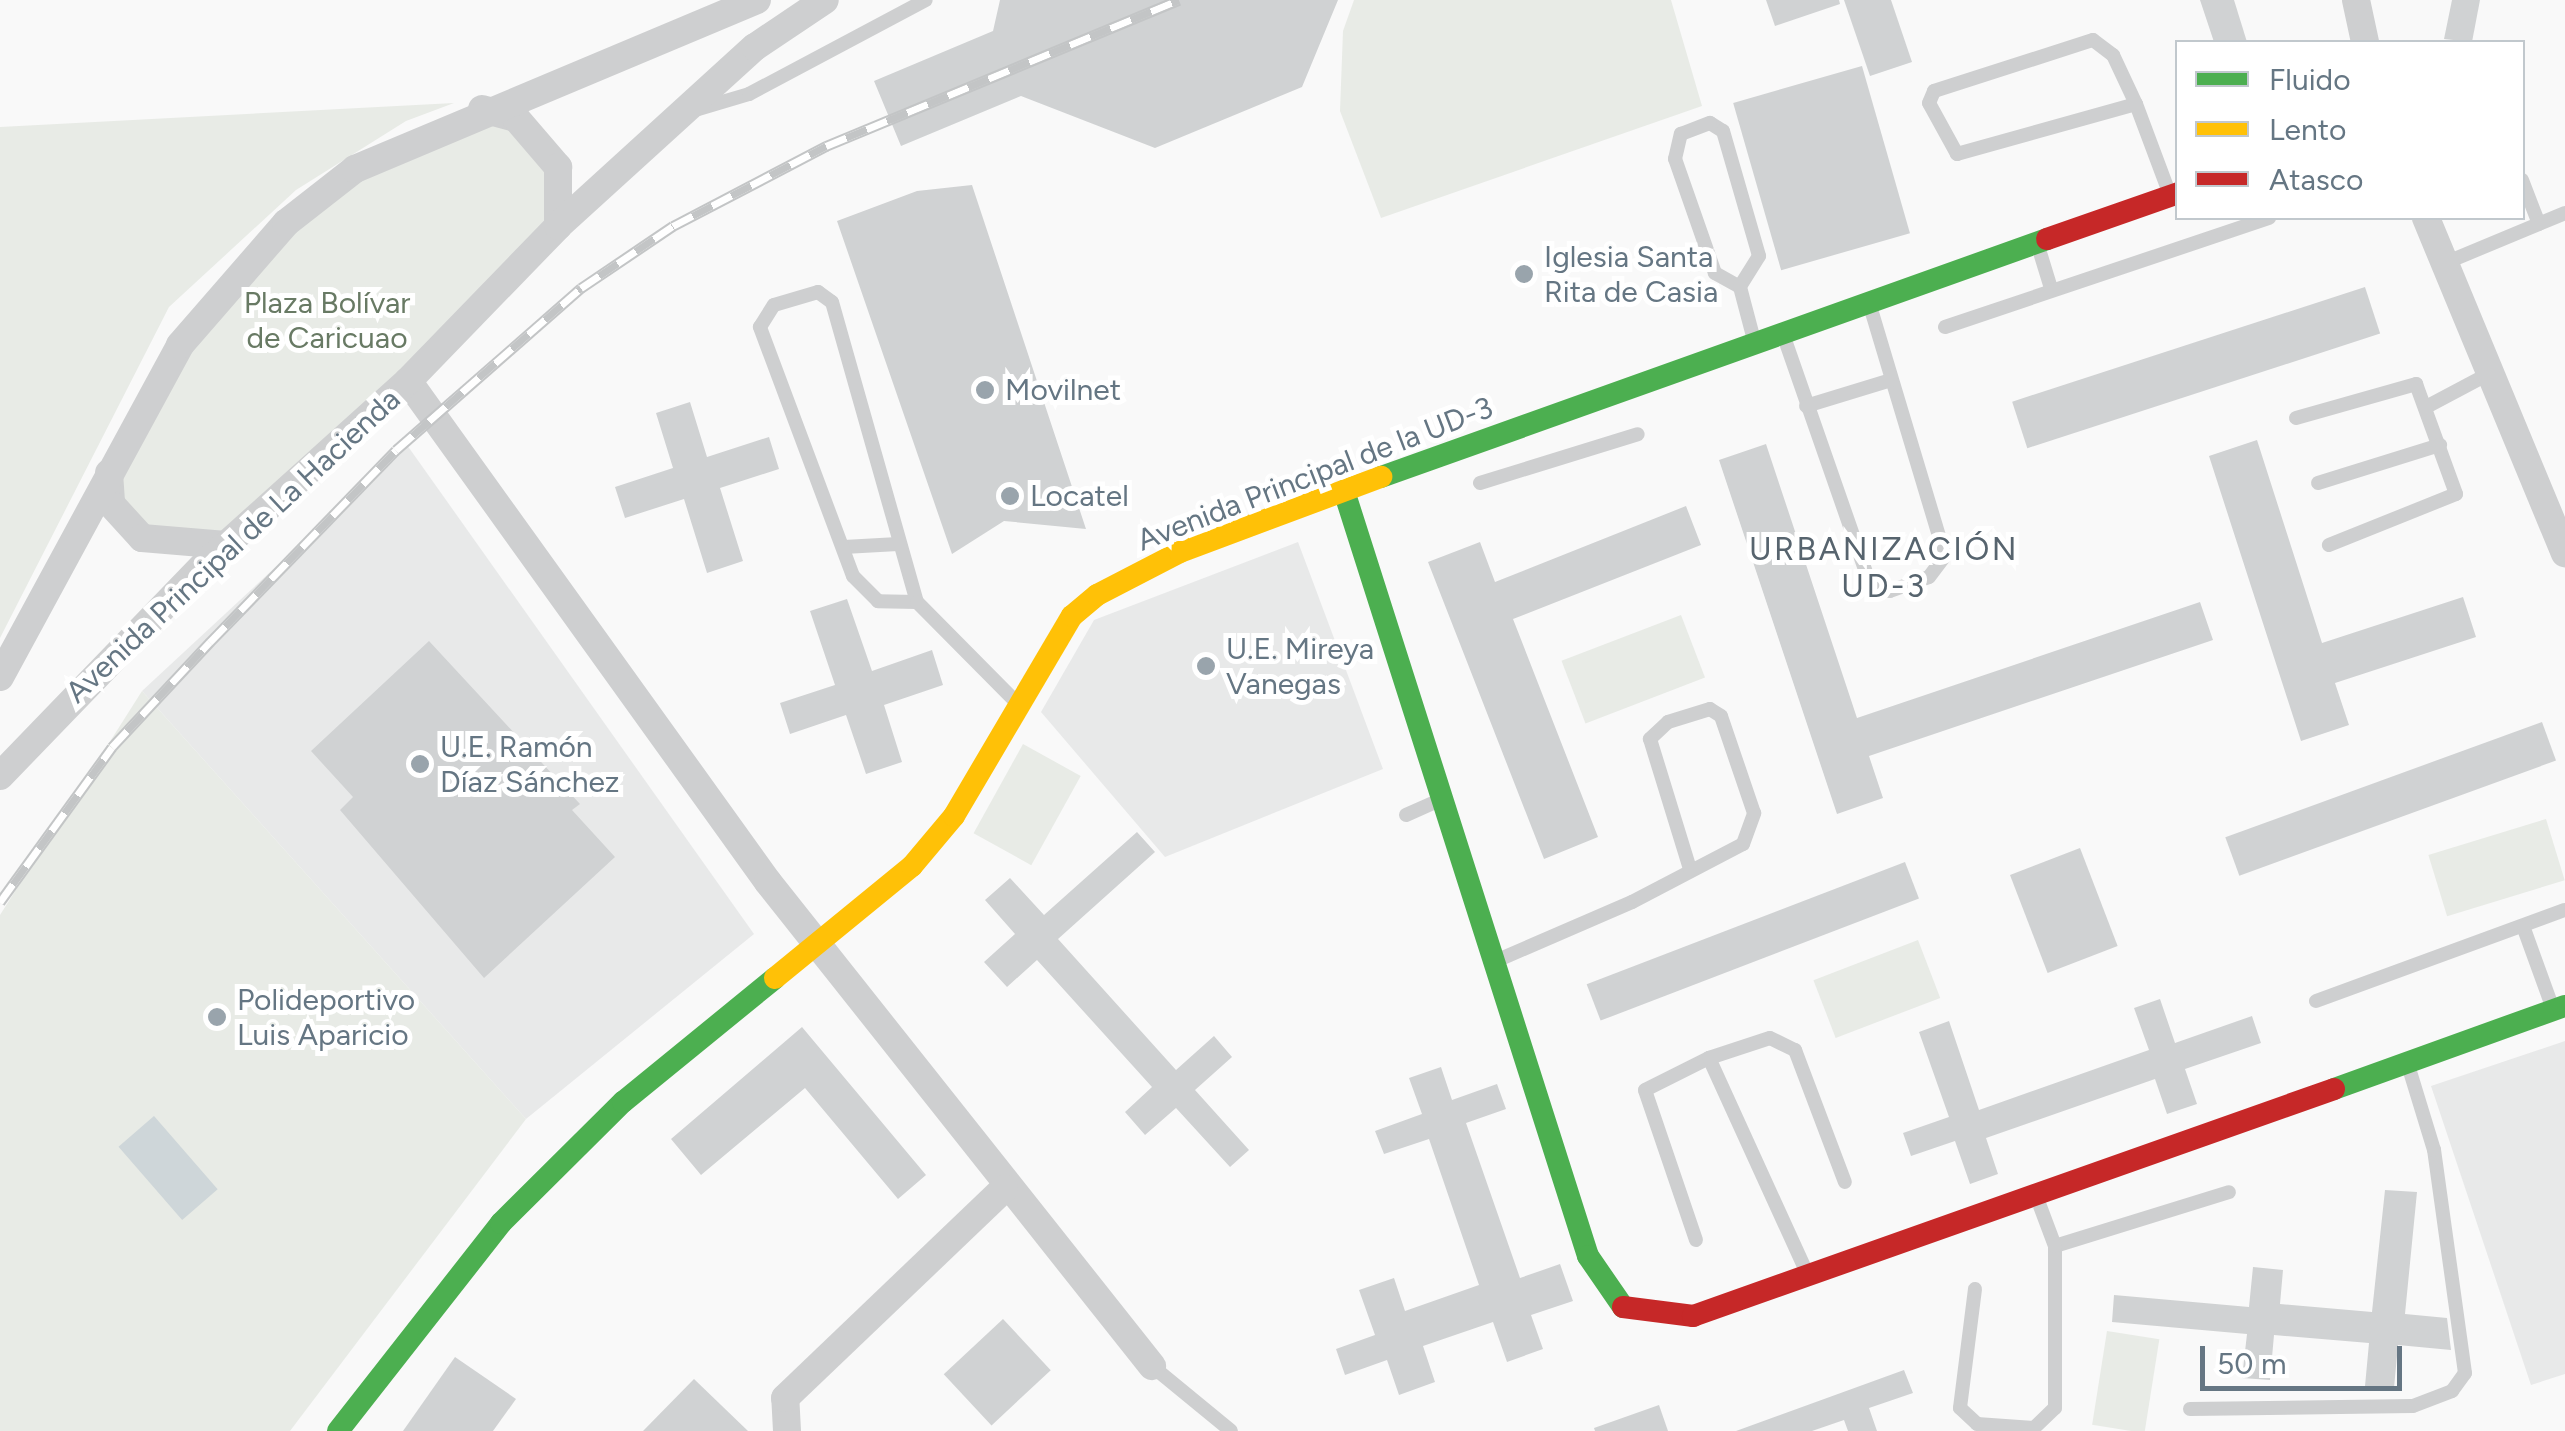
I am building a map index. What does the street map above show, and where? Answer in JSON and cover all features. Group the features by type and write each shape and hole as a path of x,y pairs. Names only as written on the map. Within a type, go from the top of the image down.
{"street":[{"path":"0,677 180,345 256,252 355,169 482,109 757,0"},
{"name":"Avenida Principal de La Hacienda","path":"0,776 226,544 408,380 558,226 694,110 755,47 825,0"},
{"path":"2356,0 2365,40"},
{"path":"482,109 516,118 558,167 558,226"},
{"name":"Avenida Principal de la UD-3","path":"338,1431 474,1256 623,1102 819,945 933,841 1021,707 1072,616 1096,595 1180,552 1755,345 1871,310 2174,194"},
{"path":"2427,220 2565,553"},
{"path":"408,380 819,945 1004,1189 1152,1366"},
{"path":"109,473 112,504 142,538 226,544"},
{"path":"1344,492 1440,800 1498,960 1588,1256 1622,1307 1693,1316 1810,1279 2408,1067 2559,1008"},
{"path":"786,1431 785,1398 1004,1189"}],"lane":[{"path":"694,110 749,94 926,0"},
{"path":"2136,104 1957,154 1929,104 1934,91 2093,40 2113,55 2136,104 2174,194"},
{"path":"1740,287 1715,273 1675,159 1681,134 1710,123 1723,131 1758,256 1740,287 1755,345"},
{"path":"2525,188 2539,224"},
{"path":"2445,262 2565,213"},
{"path":"1945,327 2050,284 2262,220"},
{"path":"2038,245 2050,284"},
{"path":"917,602 864,593 760,326 766,309 818,292 832,302 917,602 1021,707"},
{"path":"1784,335 1870,584 1890,591 1930,578 1945,556 1871,310"},
{"path":"2428,406 2492,372"},
{"path":"1806,406 1891,380"},
{"path":"2296,418 2409,381 2428,406 2440,446 2452,499 2329,545"},
{"path":"1558,414 1569,452"},
{"path":"1480,483 1569,452 1638,434"},
{"path":"2318,483 2440,446"},
{"path":"844,547 898,544"},
{"path":"1498,960 1690,869 1753,832 1721,716 1710,710 1668,722 1650,739 1690,869"},
{"path":"1406,815 1440,800"},
{"path":"2316,1001 2565,910"},
{"path":"2523,926 2559,1008"},
{"path":"1696,1240 1646,1090 1709,1058 1770,1038 1795,1050 1846,1182"},
{"path":"1709,1058 1810,1279"},
{"path":"2190,1410 2412,1406 2452,1390 2466,1373 2434,1150 2408,1067"},
{"path":"2055,1246 2229,1192"},
{"path":"1975,1289 1960,1408 1977,1424 2047,1421 2055,1408 2055,1246 2037,1197"},
{"path":"474,1256 494,1272"},
{"path":"1152,1366 1231,1431"}],"shaded area":[{"name":"U.E. Ramón Díaz Sánchez","path":"407,445 754,934 526,1119 142,691"},
{"name":"U.E. Mireya Vanegas","path":"1298,542 1383,769 1165,857 1041,712 1094,620"},
{"path":"2565,1041 2565,1374 2531,1385 2431,1086"},
{"path":"154,1116 218,1189 182,1220 119,1147"}],"green space":[{"path":"1354,0 1671,0 1702,106 1381,218 1340,111 1343,31"},
{"path":"454,103 406,121 296,190 169,307 0,638 0,127"},
{"name":"Plaza Bolívar de Caricuao","path":"482,109 537,135 558,226 226,545 161,543 111,504 152,398 286,223"},
{"path":"1681,615 1705,678 1586,723 1562,661"},
{"name":"Polideportivo Luis Aparicio","path":"142,691 526,1119 290,1431 0,1431 0,915"},
{"path":"1023,744 1081,776 1031,865 974,833"},
{"path":"2546,819 2565,880 2447,916 2428,855"},
{"path":"1918,940 1940,998 1836,1038 1813,980"},
{"path":"2107,1331 2159,1339 2145,1431 2092,1425"}],"building":[{"path":"1000,0 1338,0 1302,87 1155,148 1021,96 901,146 874,81 993,31"},
{"path":"1766,0 1839,0 1840,4 1775,26"},
{"path":"1844,0 1891,0 1912,62 1870,76"},
{"path":"2200,0 2234,0 2246,40 2213,40"},
{"path":"2452,0 2480,0 2472,40 2444,39"},
{"path":"1862,66 1910,233 1781,270 1733,103"},
{"path":"972,185 1086,529 1004,521 952,554 837,221 917,191"},
{"path":"2365,287 2380,334 2027,448 2012,402"},
{"path":"690,402 707,457 769,437 779,469 720,488 743,561 707,573 684,499 625,518 615,487 673,468 656,413"},
{"path":"2257,440 2322,643 2463,597 2476,637 2335,683 2349,725 2301,741 2209,456"},
{"path":"1766,444 1857,718 2200,602 2213,640 1869,756 1883,798 1837,814 1719,460"},
{"path":"1686,506 1701,545 1513,619 1598,837 1544,859 1428,562 1480,542 1495,582"},
{"path":"847,599 872,671 932,650 943,685 884,705 902,762 866,774 846,715 790,734 780,703 835,685 810,611"},
{"path":"429,641 580,804 572,810 615,857 484,978 340,810 353,797 311,751"},
{"path":"2542,722 2556,761 2239,876 2225,837"},
{"path":"1137,832 1155,852 1058,939 1176,1070 1214,1036 1232,1057 1195,1090 1249,1150 1230,1167 1176,1108 1145,1135 1125,1112 1152,1087 1037,960 1007,987 984,962 1015,934 985,900 1010,878 1044,915"},
{"path":"2080,848 2118,946 2048,973 2010,875"},
{"path":"1905,862 1919,898 1601,1021 1587,984"},
{"path":"2160,999 2175,1043 2252,1016 2261,1043 2185,1069 2197,1104 2167,1114 2155,1079 1986,1138 1998,1174 1970,1184 1955,1141 1911,1156 1903,1133 1949,1117 1919,1032 1949,1021 1979,1110 2149,1050 2134,1008"},
{"path":"802,1027 926,1175 898,1199 805,1088 701,1175 671,1139"},
{"path":"1441,1067 1452,1100 1497,1084 1506,1109 1466,1123 1520,1278 1560,1264 1573,1301 1531,1315 1543,1349 1507,1362 1493,1322 1423,1346 1435,1382 1399,1395 1387,1360 1345,1375 1336,1349 1375,1335 1359,1290 1394,1278 1405,1311 1479,1285 1429,1139 1384,1154 1375,1131 1422,1114 1409,1078"},
{"path":"2385,1190 2417,1192 2405,1314 2447,1318 2451,1350 2398,1345 2394,1388 2365,1386 2369,1343 2274,1335 2270,1380 2242,1378 2247,1334 2112,1322 2114,1295 2249,1307 2253,1267 2283,1270 2280,1304 2372,1312"},
{"path":"1003,1319 1051,1370 992,1425 944,1374"},
{"path":"455,1357 516,1399 493,1431 403,1431"},
{"path":"1904,1370 1913,1393 1869,1408 1877,1431 1848,1431 1844,1420 1812,1431 1736,1431"},
{"path":"694,1379 748,1431 643,1431"},
{"path":"1659,1405 1668,1431 1595,1431 1594,1428"}],"railway":[{"path":"0,902 112,747 210,642 396,450 581,288 673,226 826,146 1179,0"}],"traffic: fast":[{"path":"1381,477 2047,239"},
{"path":"1344,491 1588,1256 1623,1307"},
{"path":"338,1431 501,1223 623,1102 775,978"},
{"path":"2334,1089 2565,1006"}],"traffic: slow":[{"path":"775,978 912,866 954,816 1072,616 1097,595 1180,552 1381,477"}],"traffic: jam":[{"path":"2047,239 2175,194"},
{"path":"1623,1307 1693,1316 2334,1089"}],"place":[{"name":"Iglesia Santa Rita de Casia","path":"1524,274"},
{"name":"Movilnet","path":"985,390"},
{"name":"Locatel","path":"1010,496"},
{"name":"U.E. Mireya Vanegas","path":"1206,666"},
{"name":"U.E. Ramón Díaz Sánchez","path":"420,764"},
{"name":"Polideportivo Luis Aparicio","path":"217,1017"}],"district":[{"name":"URBANIZACIÓN UD-3","path":"1884,568"}]}
